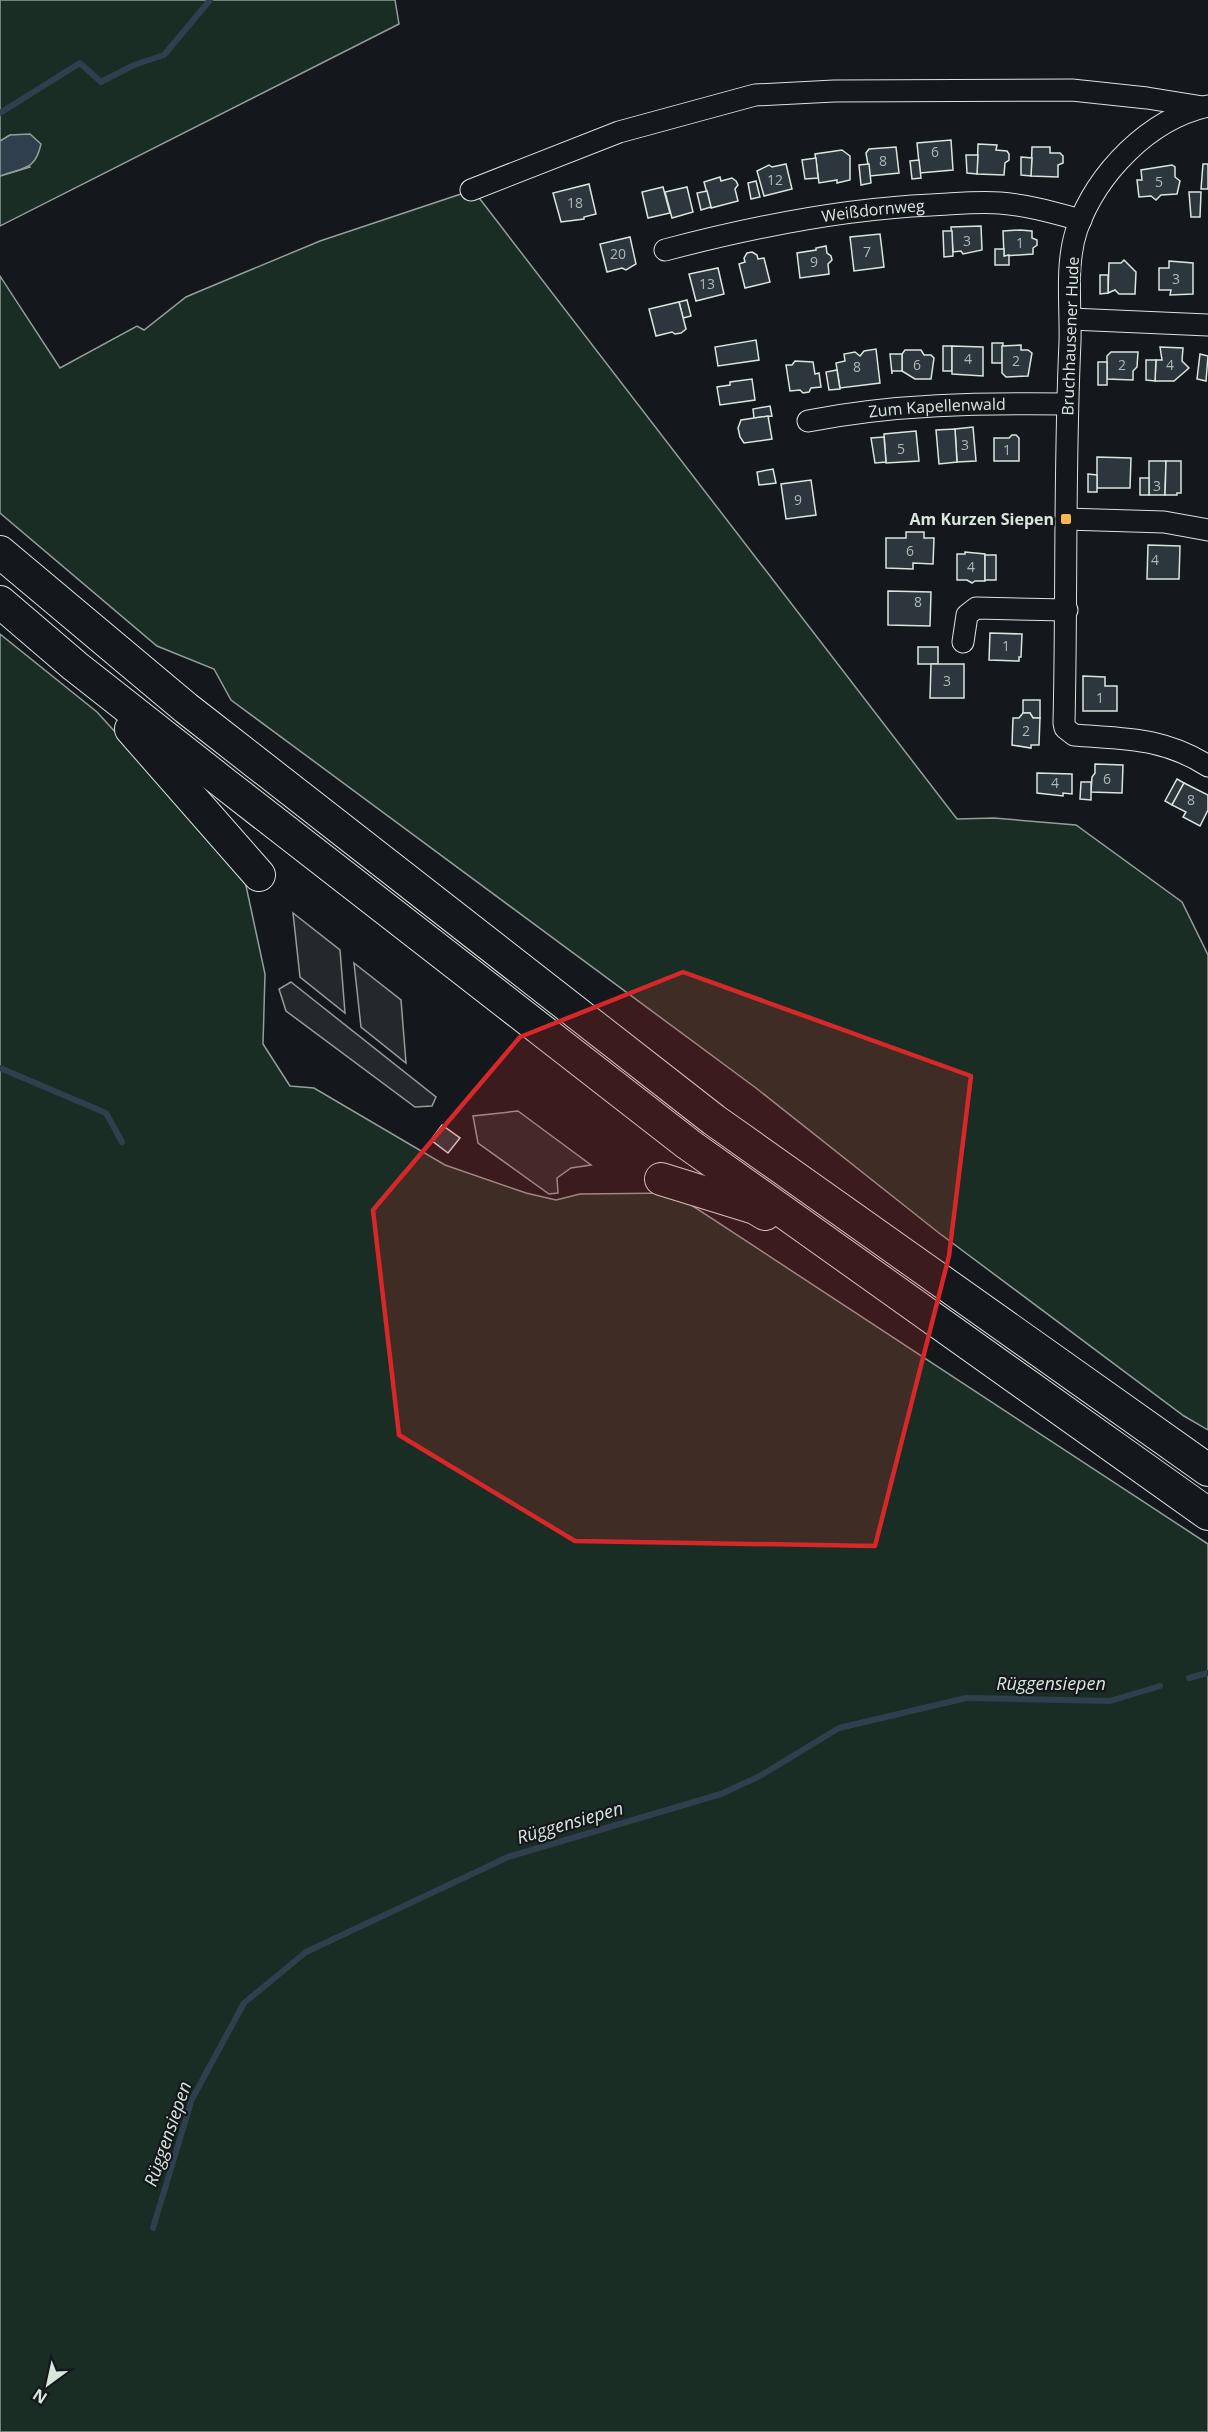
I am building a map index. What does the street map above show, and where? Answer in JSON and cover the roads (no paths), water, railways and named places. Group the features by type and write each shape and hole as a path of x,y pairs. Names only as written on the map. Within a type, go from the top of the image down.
{"highway":[{"path":"0,552 186,708 714,1120 1208,1470"},
{"path":"0,602 75,666 688,1144 1208,1514"},
{"path":"75,666 259,875"},
{"path":"661,1179 755,1208 873,1291 916,1308"}],"street":[{"path":"471,190 619,132 755,95 834,91 1072,90 1206,107"},
{"name":"Bruchhausener Hude","path":"1206,107 1157,128 1131,148 1105,178 1081,220 1072,253 1067,404 1064,723 1074,735 1121,737 1162,744 1193,756 1208,766"},
{"name":"Weißdornweg","path":"665,250 765,226 876,208 1000,203 1081,220"},
{"path":"1071,319 1208,325"},
{"name":"Zum Kapellenwald","path":"808,421 861,411 917,405 1067,404"},
{"path":"1066,519 1164,522 1208,530"},
{"path":"963,642 967,615 976,608 1066,620"}],"water":[{"path":"30,134 41,144 32,164 0,176 0,141 10,135"}],"waterway":[{"path":"0,113 80,63 101,82 134,65 164,55 210,0"},
{"path":"0,1068 106,1113 122,1142"},
{"name":"Rüggensiepen","path":"1189,1678 1208,1673"},
{"name":"Rüggensiepen","path":"153,2228 192,2099 244,2003 306,1952 508,1857 721,1794 760,1776 839,1728 966,1698 1110,1701 1160,1686"}],"place":[{"name":"Am Kurzen Siepen","path":"1066,519"}]}
